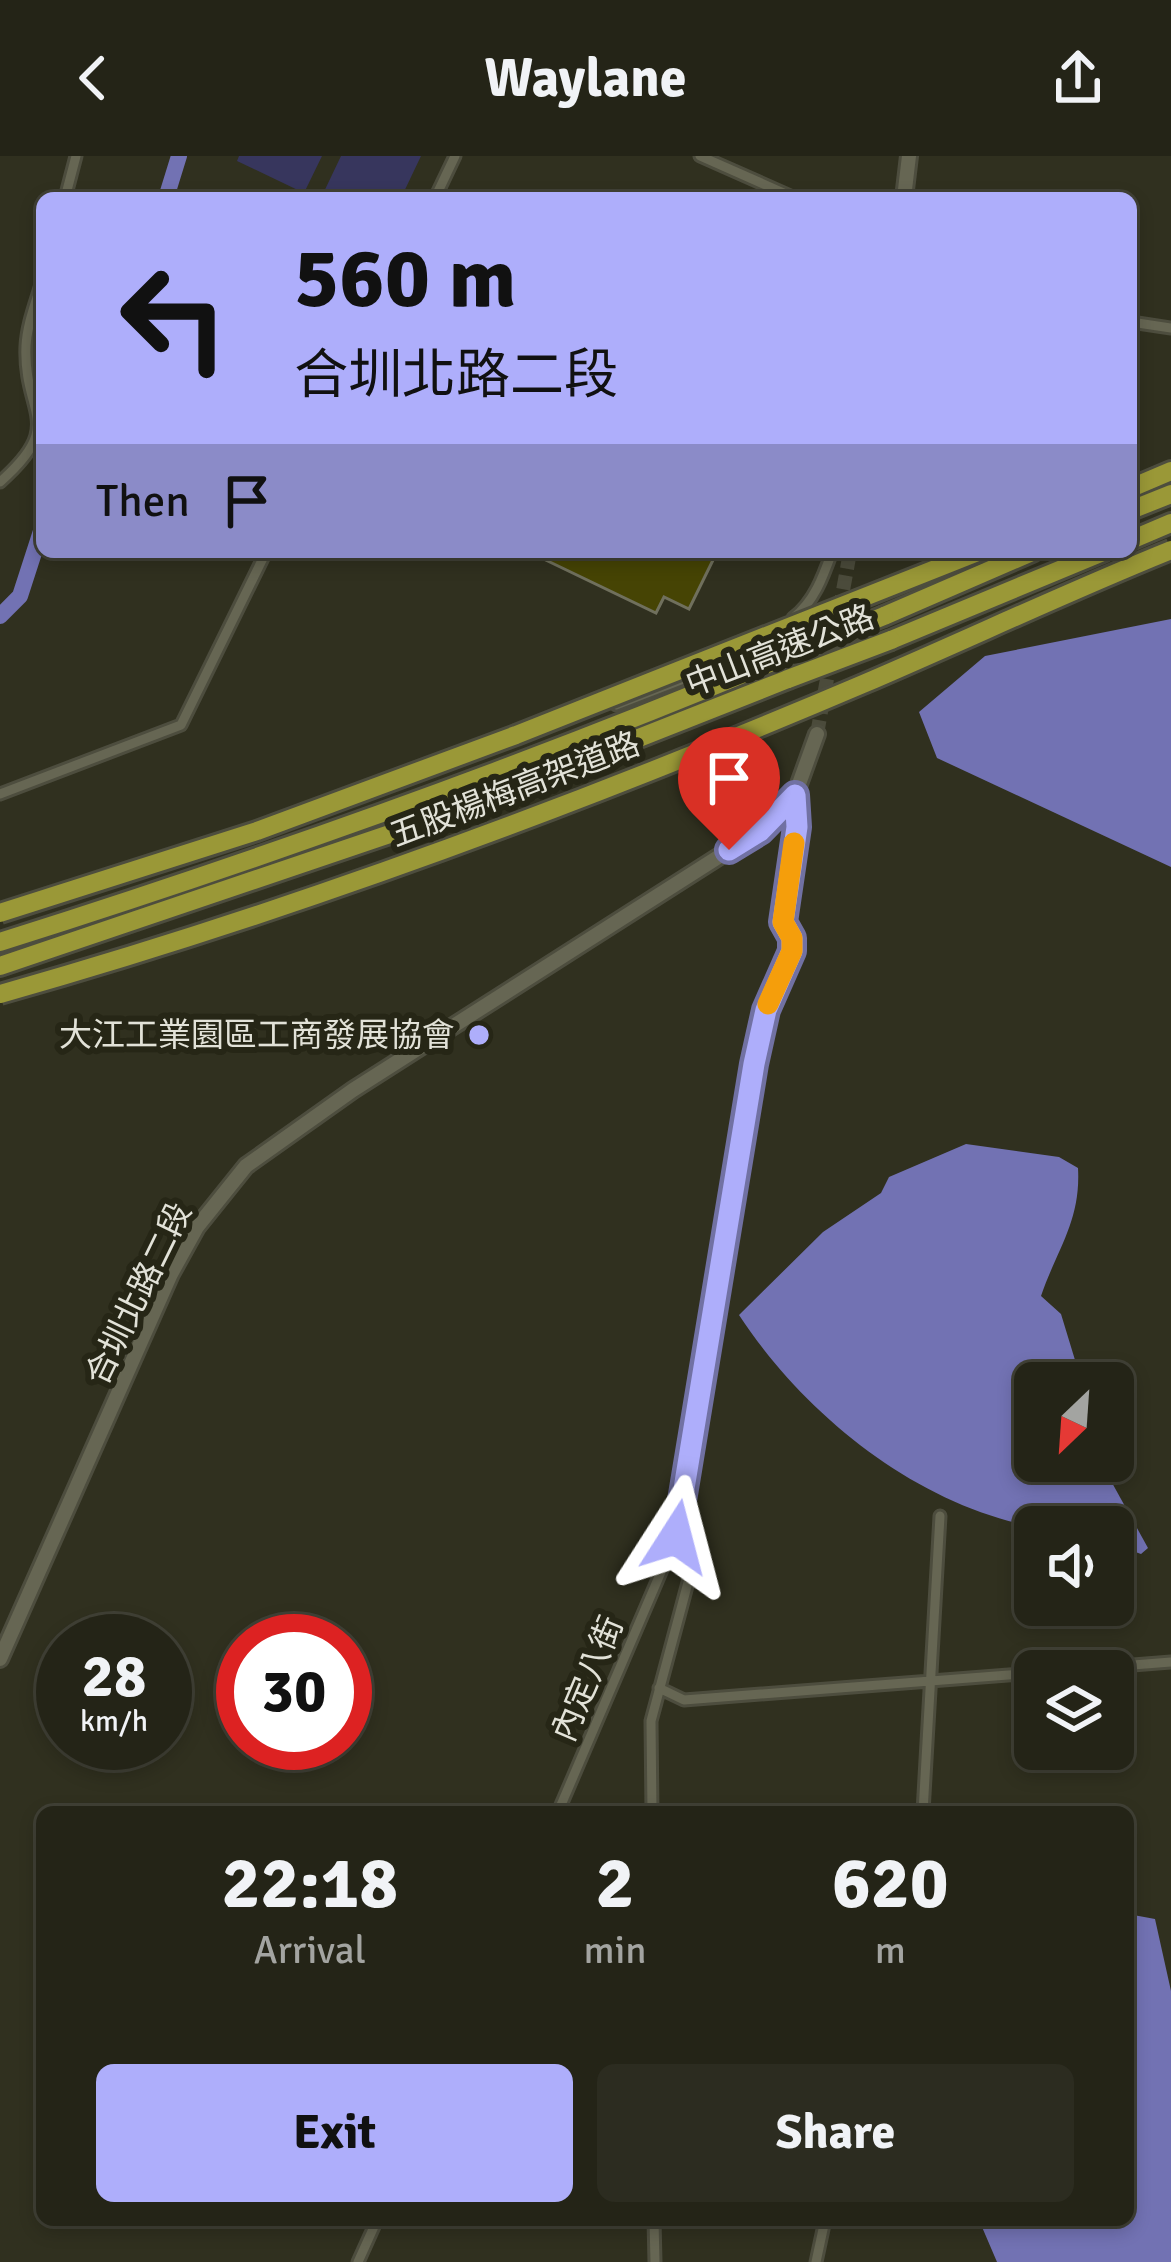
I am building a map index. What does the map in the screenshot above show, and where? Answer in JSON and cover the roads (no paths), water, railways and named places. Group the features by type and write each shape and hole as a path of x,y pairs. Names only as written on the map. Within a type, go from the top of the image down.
{"highway":[{"path":"1137,485 1171,471"},
{"path":"1137,508 1171,494"},
{"path":"1137,538 1171,524"},
{"name":"五股楊梅高架道路","path":"0,994 216,929 500,830 866,682 1171,550"},
{"name":"五股楊梅高架道路","path":"0,916 257,831 517,736 963,558"},
{"name":"中山高速公路","path":"0,941 279,851 607,731 1018,558"},
{"name":"中山高速公路","path":"0,968 434,819 1088,558"}],"street":[{"path":"67,192 76,156"},
{"path":"438,192 455,156"},
{"path":"700,156 781,192"},
{"path":"905,192 909,156"},
{"path":"36,304 26,341 36,403"},
{"path":"1137,323 1171,328"},
{"path":"0,482 26,459 36,442"},
{"path":"0,794 181,725 263,558"},
{"path":"0,916 484,756 743,656 804,610 829,558"},
{"name":"合圳北路二段","path":"0,1659 171,1274 196,1227 246,1166 371,1078 760,831 795,795 817,734"},
{"name":"內定八街","path":"561,1806 676,1537 754,1064 766,1010 792,951 792,938 783,922 797,827 795,795"},
{"path":"923,1806 940,1516"},
{"path":"652,1806 651,1721 694,1560 689,1547 676,1537"},
{"path":"1134,1666 1171,1663"},
{"path":"658,1688 684,1700 1014,1674"},
{"path":"358,2262 374,2226"},
{"path":"654,2226 655,2262"},
{"path":"816,2262 824,2226"}],"water":[{"path":"1171,619 1171,867 937,758 919,712 985,656"},
{"path":"966,1144 1059,1157 1078,1168 1072,1219 1041,1296 1061,1314 1076,1362 1014,1362 1014,1482 1112,1482 1125,1506 1014,1506 1014,1522 944,1497 865,1449 765,1352 739,1315 823,1232 881,1193 889,1177"},
{"path":"1134,1523 1148,1548 1141,1554 1134,1552"},
{"path":"1134,1915 1155,1919 1171,1991 1171,2262 997,2262 982,2226 1134,2226"}],"waterway":[{"path":"168,192 179,156"},
{"path":"0,616 20,596 36,547"}],"tunnel":[{"path":"817,734 849,558"}],"place":[{"name":"大江工業園區工商發展協會","path":"479,1035"}]}
